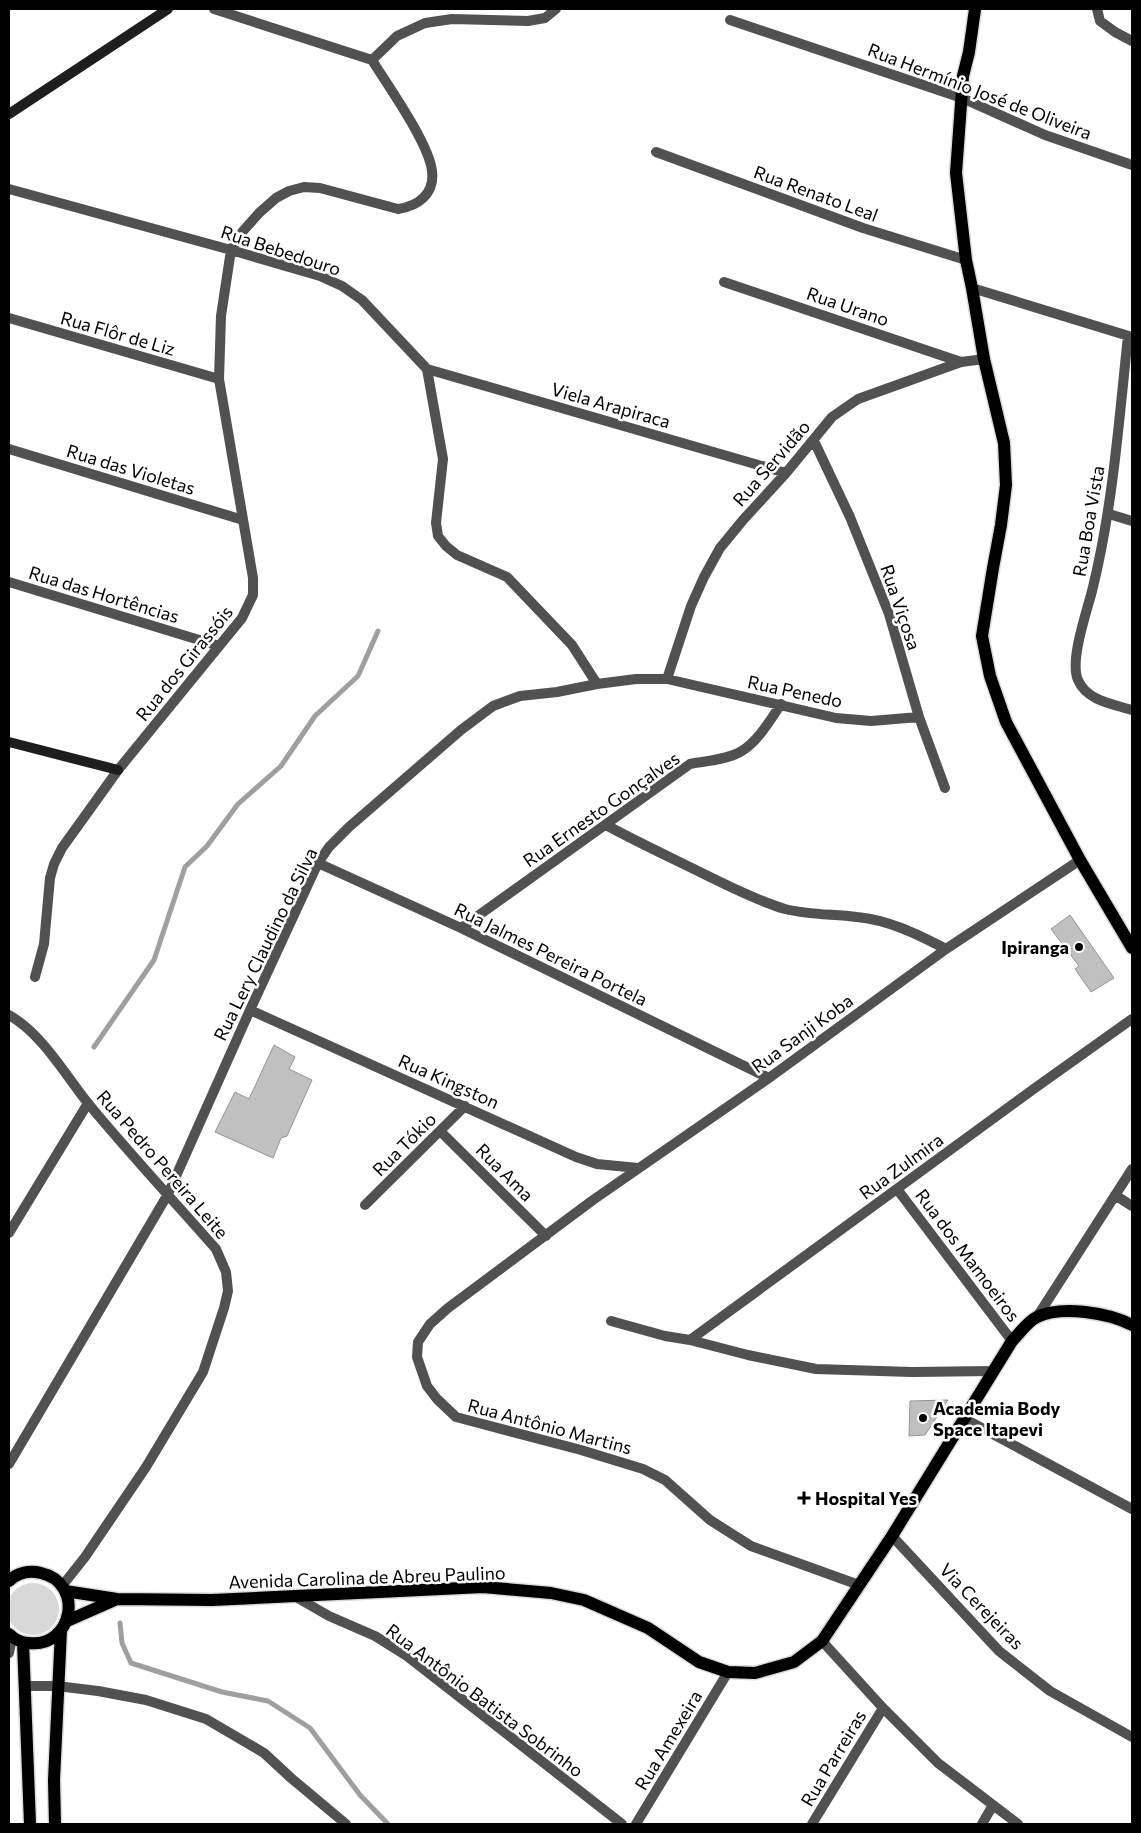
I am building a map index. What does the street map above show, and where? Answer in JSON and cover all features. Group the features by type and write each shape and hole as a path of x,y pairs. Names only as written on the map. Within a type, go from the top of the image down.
{"main road":[{"path":"975,9 969,52 963,76 956,173 966,260 984,359 1004,443 1006,485 1002,525 982,636 990,676 1006,722 1080,860 1132,948"},
{"name":"Avenida Carolina de Abreu Paulino","path":"64,1588 117,1599 212,1600 483,1587 551,1593 584,1600 648,1628 699,1662 728,1672 755,1673 794,1662 822,1641 892,1536 1012,1341 1037,1317 1064,1310 1090,1312 1132,1324"},
{"path":"9,1581 19,1574 38,1572 47,1574 64,1588 68,1601 69,1611 64,1626 57,1686 54,1780 55,1824"},
{"name":"Avenida Carolina de Abreu Paulino","path":"15,1638 40,1643 48,1640 64,1626 117,1599"},
{"path":"15,1638 24,1686 30,1824"}],"street":[{"path":"9,114 168,9"},
{"path":"214,9 372,60 424,147 432,171 431,188 423,199 411,207 398,209 320,188 304,187 289,191 276,198 259,213 231,250"},
{"path":"372,60 397,36 425,23 452,19 528,20 545,18 556,9"},
{"path":"1097,9 1100,21 1132,41"},
{"name":"Rua Hermínio José de Oliveira","path":"730,20 962,98 1045,135 1132,165"},
{"name":"Rua Renato Leal","path":"656,152 863,228 966,260"},
{"name":"Rua Bebedouro","path":"9,189 320,276 342,286 362,300 426,369"},
{"name":"Rua dos Girassóis","path":"35,977 44,944 50,878 62,848 118,770 242,618 253,595 253,578 219,379 221,316 231,250"},
{"name":"Rua Urano","path":"724,282 961,362"},
{"path":"972,288 1130,336"},
{"name":"Rua Flôr de Liz","path":"9,318 219,379"},
{"name":"Rua Boa Vista","path":"1130,336 1109,514 1094,586 1075,657 1077,679 1087,693 1100,700 1132,710"},
{"name":"Rua Servidão","path":"667,679 691,606 720,548 814,441 832,417 858,399 961,362 984,359"},
{"path":"426,369 443,459 436,523 438,536 457,555 507,577 572,645 597,684"},
{"name":"Viela Arapiraca","path":"426,369 786,473"},
{"name":"Rua Viçosa","path":"814,441 850,517 889,614 919,717 945,788"},
{"name":"Rua das Violetas","path":"9,449 243,520"},
{"path":"1109,514 1132,521"},
{"name":"Rua das Hortências","path":"9,582 219,646"},
{"name":"Rua Lery Claudino da Silva","path":"9,1464 168,1194 318,863 329,847 349,827 455,735 493,706 520,696 557,692 597,684 636,679 667,679"},
{"name":"Rua Penedo","path":"667,679 836,718 871,721 919,717"},
{"name":"Rua Ernesto Gonçalves","path":"461,928 690,764 718,759 741,752 762,732 781,704"},
{"path":"9,742 118,770"},
{"path":"606,825 664,856 762,901 787,909 813,914 858,917 889,923 915,933 946,949"},
{"name":"Rua Sanji Koba","path":"546,1236 638,1168 769,1078 946,949 1080,860"},
{"name":"Rua Jalmes Pereira Portela","path":"318,863 461,928 769,1078"},
{"name":"Rua Kingston","path":"250,1010 576,1156 597,1164 638,1168"},
{"name":"Rua Pedro Pereira Leite","path":"9,1015 18,1020 42,1043 88,1103 216,1248 226,1272 228,1291 203,1372 146,1467 64,1588"},
{"name":"Rua Zulmira","path":"690,1340 1132,1019"},
{"path":"9,1233 88,1103"},
{"name":"Rua Tókio","path":"365,1205 465,1106"},
{"name":"Rua Ama","path":"440,1131 546,1236"},
{"path":"1037,1317 1132,1169"},
{"name":"Rua dos Mamoeiros","path":"897,1189 1012,1341"},
{"path":"1115,1195 1132,1206"},
{"name":"Rua Antônio Martins","path":"546,1236 448,1308 430,1324 418,1342 417,1357 427,1386 437,1399 456,1417 643,1469 665,1480 710,1520 751,1546 859,1584"},
{"path":"610,1321 665,1336 816,1369 912,1372 994,1370"},
{"path":"965,1419 1132,1509"},
{"name":"Via Cerejeiras","path":"892,1536 999,1651 1050,1691 1132,1736"},
{"name":"Rua Antônio Batista Sobrinho","path":"296,1596 329,1616 374,1636 407,1656 622,1824"},
{"path":"9,1653 15,1638"},
{"path":"822,1641 883,1708 938,1764 1018,1824"},
{"name":"Rua Amexeira","path":"636,1824 728,1672"},
{"path":"24,1686 57,1686 98,1691 146,1700 206,1719 264,1753 346,1824"},
{"name":"Rua Parreiras","path":"812,1824 883,1708"},
{"path":"982,1824 992,1805"}],"shaded area":[{"path":"33,1583 47,1587 55,1595 59,1609 55,1623 47,1631 33,1635 19,1631 11,1623 7,1609 11,1595 19,1587"}],"building":[{"name":"Ipiranga","path":"1070,915 1114,978 1091,992 1075,969 1079,966 1051,929"},
{"path":"274,1045 295,1057 289,1069 312,1080 287,1136 281,1138 273,1158 215,1132 235,1092 249,1099"},
{"name":"Academia Body Space Itapevi","path":"948,1400 925,1435 909,1436 910,1401"}],"waterway":[{"path":"94,1047 154,960 185,867 207,846 238,804 281,766 315,716 358,676 378,631"},
{"path":"120,1623 122,1643 131,1663 222,1692 268,1701 310,1728 360,1795 388,1824"}],"place":[{"name":"Ipiranga","path":"1079,947"},
{"name":"Academia Body Space Itapevi","path":"923,1418"},
{"name":"Hospital Yes","path":"804,1498"}]}
